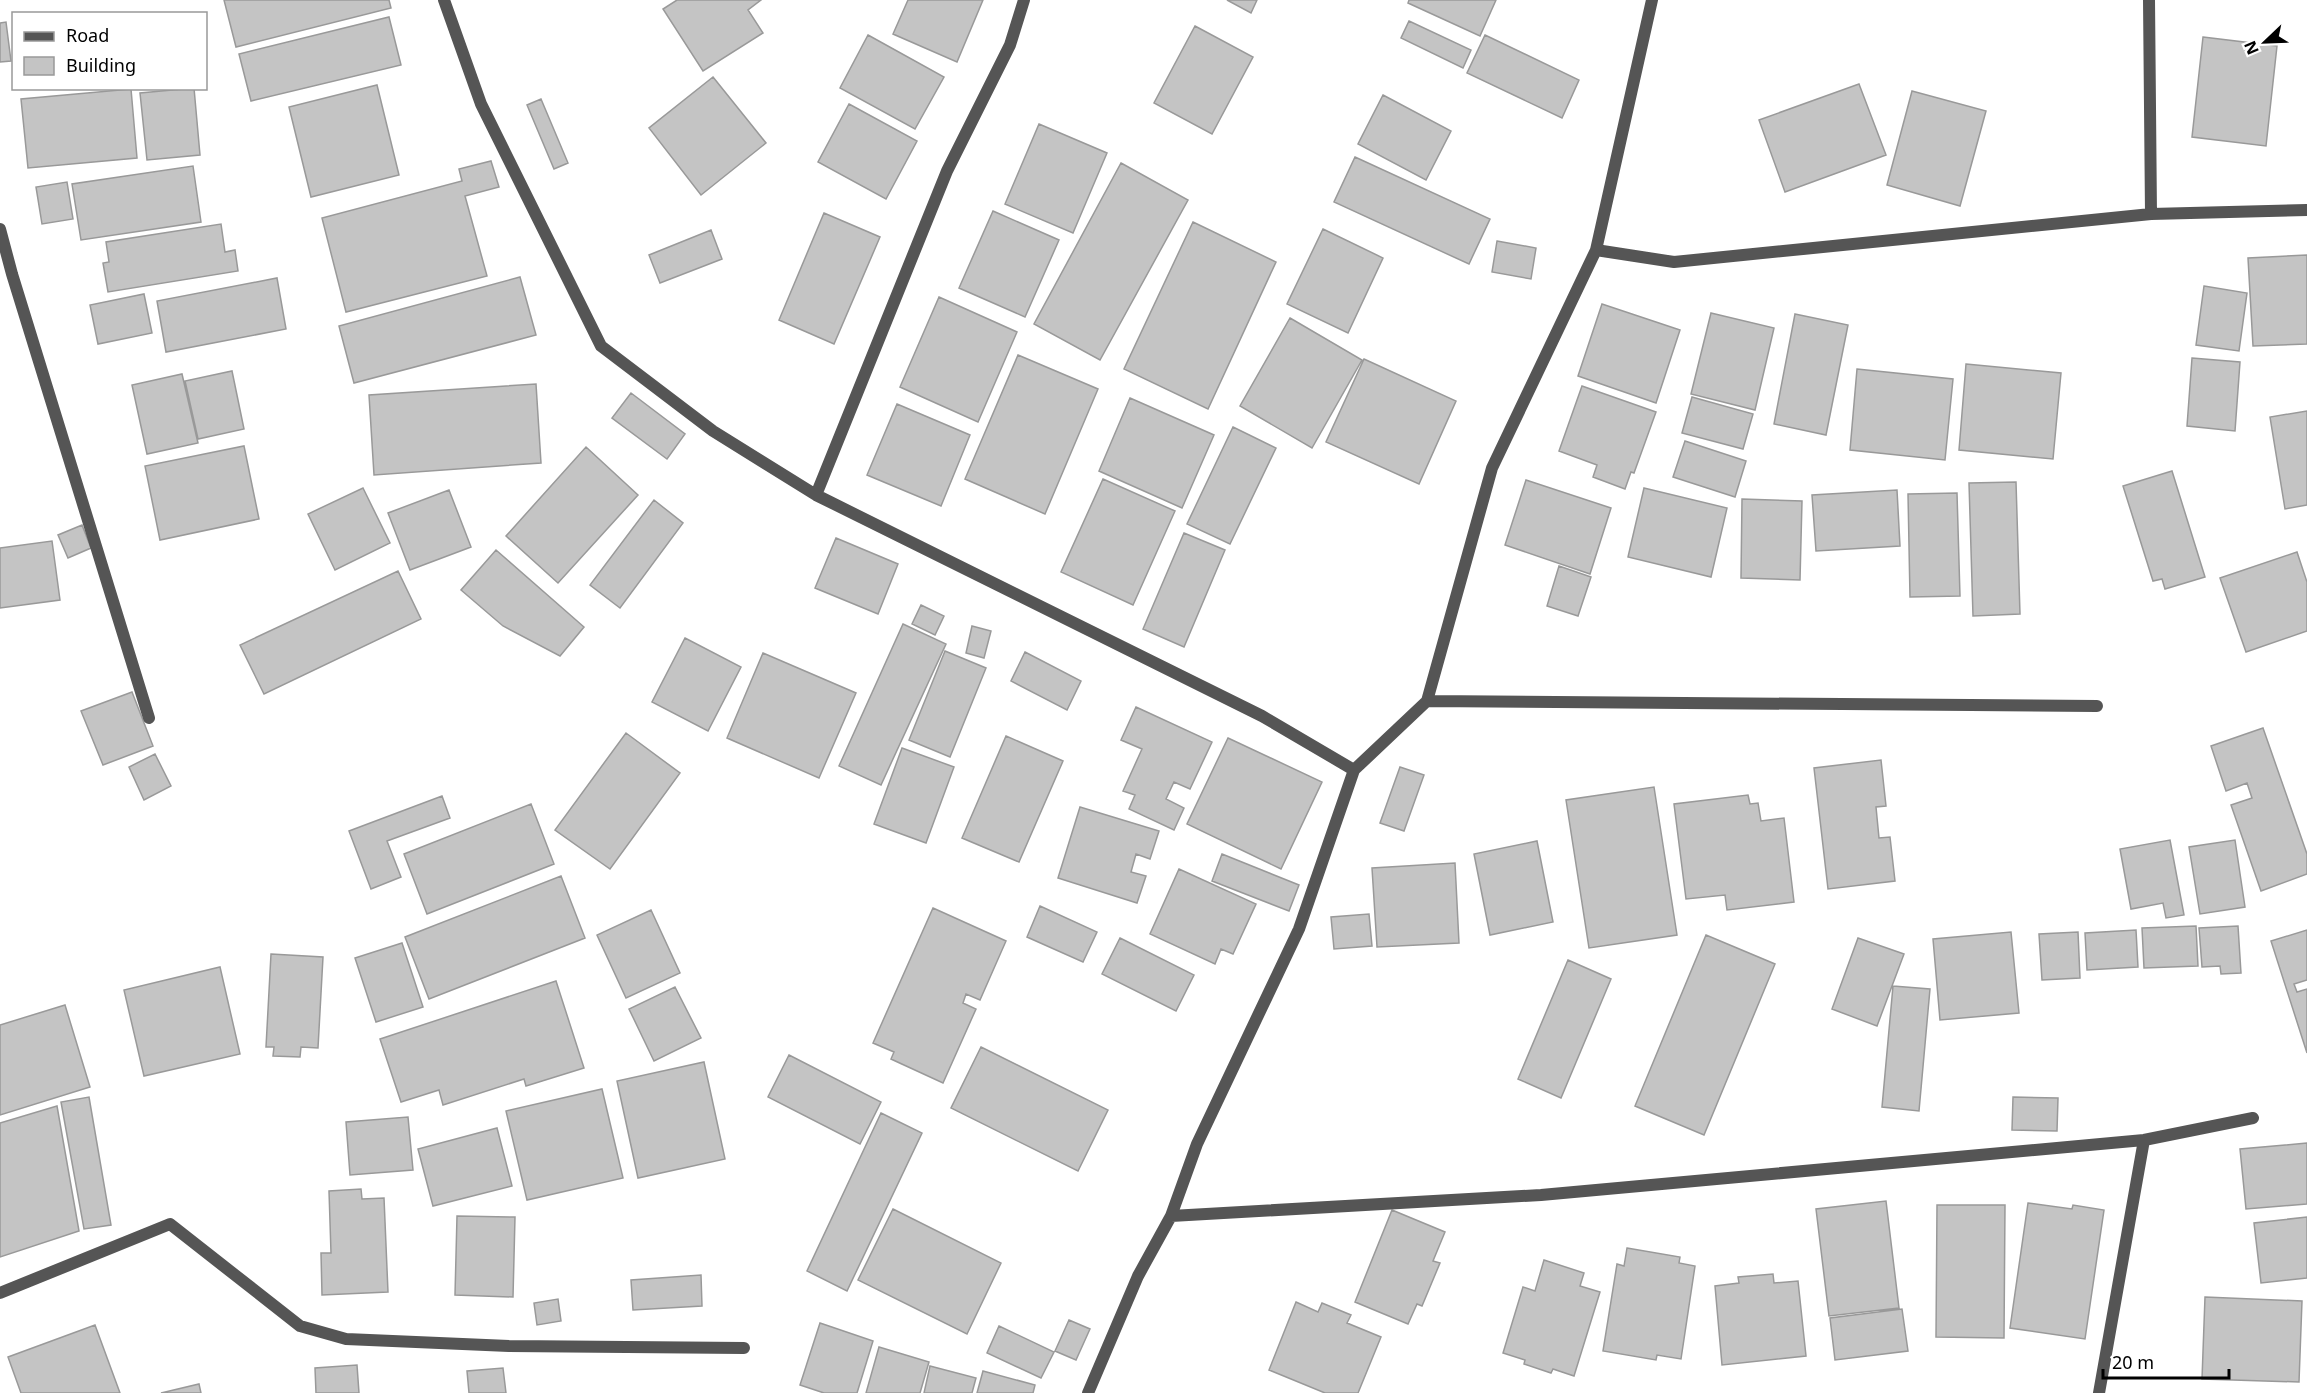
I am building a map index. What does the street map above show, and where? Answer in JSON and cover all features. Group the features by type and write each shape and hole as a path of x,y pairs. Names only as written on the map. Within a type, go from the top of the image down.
{"street":[{"path":"444,0 481,104 601,346 713,431 816,495 1262,716 1354,770"},
{"path":"816,495 947,171 1010,45 1024,0"},
{"path":"1088,1393 1138,1276 1171,1216 1197,1144 1299,929 1354,770 1427,701 1492,468 1596,250 1652,0"},
{"path":"2149,0 2151,214"},
{"path":"1596,250 1674,262 2151,214 2307,210"},
{"path":"0,229 149,718"},
{"path":"1427,701 2097,706"},
{"path":"1171,1216 1541,1195 2144,1140 2253,1118"},
{"path":"2100,1393 2144,1140"},
{"path":"0,1293 170,1224 300,1326 346,1339 509,1346 744,1348"}],"building":[{"path":"224,0 389,0 391,8 236,47"},
{"path":"677,0 761,0 748,10 763,33 703,71 663,9"},
{"path":"908,0 983,0 957,62 893,34"},
{"path":"1227,0 1257,0 1251,13"},
{"path":"1409,0 1496,0 1480,36 1408,3"},
{"path":"389,17 401,65 251,101 239,54"},
{"path":"1409,21 1471,50 1463,68 1401,38"},
{"path":"6,22 11,61 0,62 0,23"},
{"path":"1195,26 1253,57 1212,134 1154,103"},
{"path":"868,35 944,77 915,129 840,88"},
{"path":"1485,35 1579,80 1562,118 1467,73"},
{"path":"2203,37 2277,46 2266,146 2192,137"},
{"path":"713,77 766,143 701,195 649,128"},
{"path":"1859,84 1886,155 1785,192 1759,120"},
{"path":"377,85 399,175 311,197 289,107"},
{"path":"131,90 137,158 28,168 21,99"},
{"path":"194,90 200,155 147,160 140,93"},
{"path":"1912,91 1986,111 1960,206 1887,185"},
{"path":"1383,95 1451,131 1426,180 1358,144"},
{"path":"541,99 568,163 554,169 527,105"},
{"path":"849,104 917,141 886,199 818,162"},
{"path":"1039,124 1107,153 1073,233 1005,204"},
{"path":"1355,157 1490,219 1469,264 1334,202"},
{"path":"491,161 499,187 465,196 487,276 346,312 322,218 462,181 459,169"},
{"path":"1121,163 1188,200 1100,360 1034,324"},
{"path":"193,166 201,222 81,240 72,184"},
{"path":"67,182 73,219 42,224 36,187"},
{"path":"993,211 1059,240 1025,317 959,288"},
{"path":"824,213 880,237 834,344 779,320"},
{"path":"1193,222 1276,262 1208,409 1124,369"},
{"path":"221,224 225,252 235,250 238,271 108,292 103,263 109,262 106,242"},
{"path":"1323,229 1383,258 1348,333 1287,304"},
{"path":"711,230 722,259 660,283 649,255"},
{"path":"1497,241 1536,248 1531,279 1492,272"},
{"path":"2307,255 2307,344 2253,346 2248,258"},
{"path":"520,277 536,335 354,383 339,326"},
{"path":"277,278 286,329 166,352 157,301"},
{"path":"2204,286 2247,293 2239,351 2196,345"},
{"path":"144,294 152,333 98,344 90,305"},
{"path":"939,297 1017,332 978,422 900,387"},
{"path":"1602,304 1680,330 1656,403 1578,376"},
{"path":"1711,313 1774,328 1755,410 1691,394"},
{"path":"1795,314 1848,325 1826,435 1774,424"},
{"path":"1290,318 1362,360 1312,448 1240,406"},
{"path":"1018,355 1098,389 1045,514 965,479"},
{"path":"2192,358 2240,362 2235,431 2187,426"},
{"path":"1364,359 1456,401 1419,484 1326,442"},
{"path":"1966,364 2061,373 2053,459 1959,450"},
{"path":"1857,369 1953,379 1945,460 1850,450"},
{"path":"232,371 244,429 198,439 185,381"},
{"path":"182,374 198,443 147,454 132,385"},
{"path":"536,384 541,463 374,475 369,395"},
{"path":"1582,386 1656,412 1634,473 1631,472 1625,489 1593,477 1597,465 1559,451"},
{"path":"631,393 685,434 667,459 612,418"},
{"path":"1692,397 1753,414 1743,449 1682,433"},
{"path":"1130,398 1214,435 1182,508 1099,471"},
{"path":"897,404 970,435 941,506 867,475"},
{"path":"2307,411 2307,505 2285,509 2270,417"},
{"path":"1233,427 1276,448 1230,544 1187,524"},
{"path":"1685,441 1746,461 1735,497 1673,477"},
{"path":"244,446 259,519 160,540 145,466"},
{"path":"586,447 638,495 558,583 506,536"},
{"path":"2172,471 2205,577 2165,589 2162,579 2153,581 2123,486"},
{"path":"1103,479 1175,511 1133,605 1061,572"},
{"path":"1526,480 1611,508 1590,574 1505,545"},
{"path":"2016,482 2020,614 1973,616 1969,483"},
{"path":"363,488 390,543 335,570 308,514"},
{"path":"1644,488 1727,508 1711,577 1628,557"},
{"path":"449,490 471,547 410,570 388,513"},
{"path":"1897,490 1900,546 1816,551 1812,495"},
{"path":"1957,493 1960,596 1910,597 1908,494"},
{"path":"1742,499 1802,501 1800,580 1741,578"},
{"path":"654,500 683,523 620,608 590,585"},
{"path":"82,525 91,548 68,558 58,535"},
{"path":"1184,533 1225,550 1184,647 1143,629"},
{"path":"836,538 898,564 878,614 815,588"},
{"path":"52,541 60,600 0,608 0,548"},
{"path":"496,550 584,627 560,656 503,626 461,590"},
{"path":"2297,552 2307,582 2307,631 2246,652 2220,578"},
{"path":"1559,566 1591,577 1578,616 1547,606"},
{"path":"398,571 421,619 264,694 240,645"},
{"path":"921,605 944,616 935,635 912,624"},
{"path":"903,624 946,644 881,785 839,766"},
{"path":"972,626 991,631 984,658 966,653"},
{"path":"685,638 741,667 708,731 652,702"},
{"path":"945,651 986,668 950,757 909,740"},
{"path":"1025,652 1081,681 1067,710 1011,681"},
{"path":"763,653 856,693 819,778 727,738"},
{"path":"132,692 153,746 103,765 81,711"},
{"path":"1136,707 1212,742 1190,789 1174,782 1166,799 1184,808 1174,830 1129,809 1135,795 1123,791 1142,749 1121,740"},
{"path":"2263,728 2307,854 2307,874 2261,891 2231,805 2252,798 2247,783 2226,791 2211,746"},
{"path":"626,733 680,773 610,869 555,830"},
{"path":"1006,736 1063,761 1019,862 962,838"},
{"path":"1228,738 1322,782 1281,869 1187,824"},
{"path":"902,748 954,767 926,843 874,824"},
{"path":"155,754 171,786 144,800 129,767"},
{"path":"1881,760 1886,806 1876,807 1879,838 1890,837 1895,881 1828,889 1814,768"},
{"path":"1400,767 1424,775 1404,831 1380,823"},
{"path":"1654,787 1677,935 1589,948 1566,800"},
{"path":"1748,795 1750,804 1758,803 1761,821 1784,818 1794,902 1727,910 1725,895 1686,899 1674,804"},
{"path":"442,796 450,818 387,841 401,877 371,889 349,831"},
{"path":"531,804 554,864 427,914 404,854"},
{"path":"1080,807 1159,831 1150,859 1136,854 1131,872 1146,876 1137,903 1058,878"},
{"path":"2170,840 2184,915 2166,918 2163,903 2131,909 2120,849"},
{"path":"2235,840 2245,907 2200,914 2189,847"},
{"path":"1537,841 1553,922 1490,935 1474,854"},
{"path":"1222,854 1299,885 1289,911 1212,881"},
{"path":"1455,863 1459,943 1377,947 1372,868"},
{"path":"1179,869 1256,904 1233,954 1221,949 1215,964 1150,934"},
{"path":"561,876 585,938 429,999 405,937"},
{"path":"1040,906 1097,932 1083,962 1027,937"},
{"path":"933,908 1006,941 980,1000 966,994 963,1003 976,1009 943,1083 891,1059 894,1052 873,1043"},
{"path":"651,910 680,973 626,998 597,935"},
{"path":"1369,914 1372,946 1334,949 1331,917"},
{"path":"2196,926 2198,966 2144,968 2142,928"},
{"path":"2238,926 2241,973 2221,974 2220,966 2202,967 2199,928"},
{"path":"2136,930 2138,967 2087,970 2085,933"},
{"path":"2307,930 2307,980 2294,984 2297,992 2307,989 2307,1053 2271,941"},
{"path":"2011,932 2019,1013 1940,1020 1933,939"},
{"path":"2078,932 2080,978 2042,980 2039,934"},
{"path":"1706,935 1775,964 1704,1135 1635,1106"},
{"path":"1120,938 1194,975 1176,1011 1102,974"},
{"path":"1858,938 1904,954 1877,1026 1832,1009"},
{"path":"402,943 423,1007 376,1022 355,958"},
{"path":"271,954 323,957 318,1048 301,1047 300,1057 273,1056 274,1047 266,1047"},
{"path":"1568,960 1611,979 1561,1098 1518,1079"},
{"path":"220,967 240,1054 144,1076 124,990"},
{"path":"556,981 584,1068 526,1086 524,1079 443,1105 439,1090 401,1102 380,1039"},
{"path":"1893,986 1930,989 1919,1111 1882,1107"},
{"path":"675,987 701,1038 654,1061 629,1009"},
{"path":"65,1005 90,1087 0,1115 0,1025"},
{"path":"981,1047 1108,1110 1078,1171 951,1108"},
{"path":"789,1055 881,1102 860,1144 768,1097"},
{"path":"704,1062 725,1159 638,1178 617,1081"},
{"path":"602,1089 623,1178 527,1200 506,1111"},
{"path":"89,1097 111,1225 84,1229 61,1102"},
{"path":"2013,1097 2058,1098 2057,1131 2012,1130"},
{"path":"57,1106 79,1231 0,1257 0,1123"},
{"path":"881,1113 922,1133 847,1291 807,1271"},
{"path":"408,1117 413,1170 350,1175 346,1122"},
{"path":"497,1128 512,1186 433,1206 418,1149"},
{"path":"2307,1143 2307,1204 2246,1209 2240,1149"},
{"path":"361,1189 362,1199 384,1198 388,1292 322,1295 321,1253 331,1253 329,1191"},
{"path":"1886,1201 1899,1308 1829,1316 1816,1209"},
{"path":"2028,1203 2072,1209 2073,1205 2104,1210 2085,1339 2010,1328"},
{"path":"1937,1205 2005,1205 2004,1338 1936,1337"},
{"path":"893,1209 1001,1263 967,1334 858,1280"},
{"path":"1392,1210 1445,1232 1433,1261 1440,1263 1422,1306 1417,1304 1408,1324 1355,1302"},
{"path":"457,1216 515,1217 513,1297 455,1295"},
{"path":"2307,1217 2307,1278 2261,1283 2254,1223"},
{"path":"1627,1248 1680,1257 1679,1263 1695,1266 1681,1359 1657,1355 1656,1360 1603,1351 1617,1264 1624,1266"},
{"path":"1544,1260 1584,1273 1580,1286 1600,1292 1574,1376 1553,1369 1551,1373 1524,1364 1525,1360 1503,1353 1523,1287 1535,1291"},
{"path":"1773,1274 1774,1283 1798,1281 1806,1356 1722,1365 1715,1286 1739,1283 1738,1277"},
{"path":"701,1275 702,1306 633,1310 631,1280"},
{"path":"2205,1297 2302,1301 2299,1382 2202,1379"},
{"path":"558,1299 561,1321 537,1325 534,1303"},
{"path":"1296,1302 1318,1312 1322,1303 1351,1315 1347,1323 1381,1337 1358,1393 1325,1393 1269,1370"},
{"path":"1902,1309 1908,1351 1835,1360 1830,1318"},
{"path":"1069,1320 1090,1329 1076,1360 1055,1351"},
{"path":"820,1323 873,1341 857,1393 824,1393 800,1385"},
{"path":"95,1325 120,1393 21,1393 8,1357"},
{"path":"999,1326 1054,1352 1041,1378 987,1353"},
{"path":"879,1347 929,1362 920,1393 866,1393"},
{"path":"357,1365 359,1393 316,1393 315,1368"},
{"path":"930,1366 976,1378 972,1393 924,1393"},
{"path":"503,1368 506,1393 469,1393 467,1371"},
{"path":"983,1371 1035,1385 1033,1393 977,1393"},
{"path":"199,1384 201,1393 161,1393"}]}
